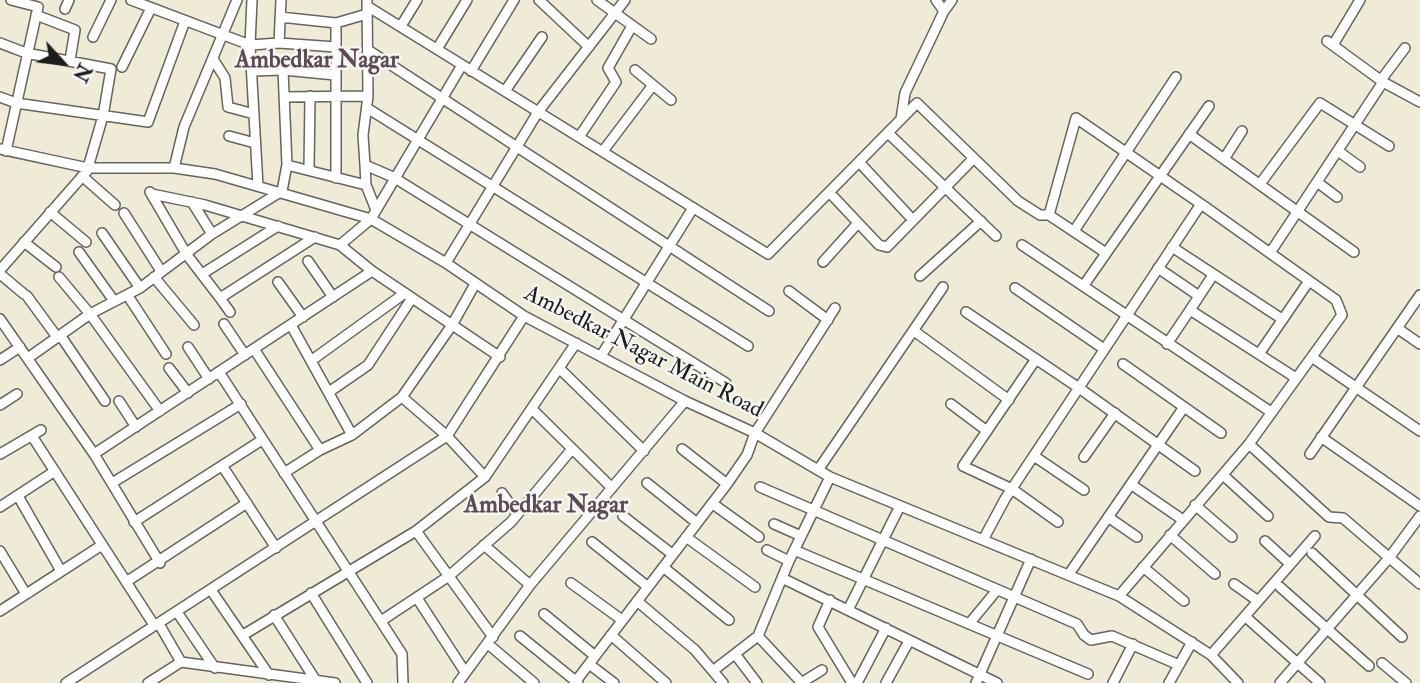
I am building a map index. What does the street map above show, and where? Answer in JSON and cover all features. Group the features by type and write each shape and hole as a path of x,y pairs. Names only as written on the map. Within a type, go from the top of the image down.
{"street":[{"path":"3,150 38,7 11,0"},
{"path":"93,37 111,0"},
{"path":"131,0 250,45 279,43 335,47"},
{"path":"174,168 184,127 237,0"},
{"path":"252,0 250,45 258,186"},
{"path":"279,43 281,0"},
{"path":"401,26 417,0"},
{"path":"437,49 467,0"},
{"path":"471,71 514,0"},
{"path":"539,0 589,47"},
{"path":"597,0 614,15 651,38"},
{"path":"446,263 538,112 625,0"},
{"path":"936,0 944,11"},
{"path":"901,120 905,93 944,11 952,0"},
{"path":"1360,0 1330,43 1382,81 1420,102"},
{"path":"280,17 336,23 367,7"},
{"path":"367,7 768,254 917,103 972,160 1018,201 1040,215 1049,215 1106,253"},
{"path":"367,7 368,96 363,135 366,186 374,214"},
{"path":"122,67 151,8"},
{"path":"36,15 75,30 70,60"},
{"path":"0,97 16,103 148,122 185,21"},
{"path":"336,23 336,178"},
{"path":"579,137 616,82 608,68 632,26"},
{"path":"505,92 542,37"},
{"path":"0,43 26,53 111,69 103,116 85,172 0,270 26,295 105,401"},
{"path":"1270,253 1405,48"},
{"path":"368,50 769,311"},
{"path":"213,60 225,78 228,107 254,114"},
{"path":"340,245 374,214 416,138 462,65"},
{"path":"252,71 283,70 335,75"},
{"path":"27,358 90,314 128,296 212,234 282,191 287,165 283,70"},
{"path":"635,70 671,100"},
{"path":"1074,231 1176,77"},
{"path":"603,151 653,85"},
{"path":"309,169 310,96"},
{"path":"284,97 368,96"},
{"path":"1260,184 1320,103 1389,146"},
{"path":"1084,285 1209,106"},
{"path":"367,107 748,346"},
{"path":"1049,215 1076,118 1336,300 1342,314 1250,444 1119,596"},
{"path":"1224,159 1242,131"},
{"path":"888,132 943,188 996,236"},
{"path":"1189,134 1354,252"},
{"path":"229,136 256,143"},
{"name":"Ambedkar Nagar Main Road","path":"3,150 85,172 174,168 374,214 524,316 685,401 755,433 830,477 1069,573 1119,596 1211,655 1238,683"},
{"path":"1338,151 1360,167"},
{"path":"829,192 879,245 885,247 972,160"},
{"path":"859,162 912,219"},
{"path":"365,164 393,177 726,383"},
{"path":"287,165 366,186"},
{"path":"85,172 115,205"},
{"path":"1317,182 1337,197"},
{"path":"230,312 187,254 150,192 192,201 340,245 372,271 500,357"},
{"path":"192,201 212,234"},
{"path":"983,540 1012,488 1201,204"},
{"path":"601,356 693,208"},
{"path":"50,212 86,242"},
{"path":"124,213 158,274 194,325"},
{"path":"920,276 981,221"},
{"path":"823,262 858,223"},
{"path":"202,274 278,226"},
{"path":"102,233 140,288"},
{"path":"220,298 316,237"},
{"path":"24,242 57,272 160,411"},
{"path":"1022,245 1271,412"},
{"path":"1172,247 1282,319"},
{"path":"79,253 114,301"},
{"path":"308,261 333,297"},
{"path":"1158,268 1199,296"},
{"path":"94,454 372,271"},
{"path":"1167,344 1213,275"},
{"path":"1259,354 1309,281"},
{"path":"278,282 303,317"},
{"path":"284,473 320,450 352,435 402,397 452,325 475,284"},
{"path":"818,470 943,287"},
{"path":"1015,288 1104,349"},
{"path":"789,291 828,320"},
{"path":"312,360 408,295"},
{"path":"329,392 368,365 408,295"},
{"path":"1310,454 1420,295"},
{"path":"128,296 166,354"},
{"path":"520,636 577,682 727,484 747,455 755,433 835,308"},
{"path":"1189,310 1296,378"},
{"path":"965,312 1079,388 1195,471"},
{"path":"66,683 447,436 524,316"},
{"path":"0,319 94,454 160,563"},
{"path":"224,324 245,355"},
{"path":"291,325 352,435"},
{"path":"1397,328 1420,344"},
{"path":"914,331 1009,400"},
{"path":"243,635 416,531 485,477 576,343"},
{"path":"0,360 20,347"},
{"path":"188,347 209,379"},
{"path":"254,349 320,450"},
{"path":"1313,358 1420,431"},
{"path":"1036,359 963,466 1012,488 1058,522"},
{"path":"1123,364 1221,433"},
{"path":"169,368 188,393"},
{"path":"560,369 645,451"},
{"path":"219,372 402,654 403,683"},
{"path":"0,405 18,394"},
{"path":"402,397 447,436 485,477"},
{"path":"119,401 136,427"},
{"path":"458,683 530,585 685,401"},
{"path":"112,483 241,404"},
{"path":"951,404 987,431"},
{"path":"1069,573 1184,407"},
{"path":"532,409 612,488"},
{"path":"1084,457 1115,413"},
{"path":"0,454 36,433 55,471 181,662"},
{"path":"1321,437 1420,506"},
{"path":"134,522 262,440"},
{"path":"1250,444 1329,517 1343,517 1420,584"},
{"path":"381,621 449,576 484,545 517,514 572,449"},
{"path":"682,449 727,484"},
{"path":"1034,456 1084,490"},
{"path":"223,467 275,548"},
{"path":"0,508 55,471"},
{"path":"1223,475 1268,516"},
{"path":"714,670 758,636 789,561 830,477"},
{"path":"647,483 697,523"},
{"path":"1132,485 1183,520"},
{"path":"761,488 1077,624 1084,635 1091,639 1112,636 1179,665"},
{"path":"502,493 517,514"},
{"path":"18,496 61,571"},
{"path":"126,582 160,563 247,503"},
{"path":"713,504 759,537"},
{"path":"1195,505 1232,537"},
{"path":"849,608 900,506"},
{"path":"623,516 672,554"},
{"path":"1280,683 1358,595 1420,516"},
{"path":"1108,517 1137,537"},
{"path":"775,524 801,536"},
{"path":"416,531 490,640 534,683"},
{"path":"1170,535 1215,574"},
{"path":"1211,655 1315,536"},
{"path":"686,537 755,587"},
{"path":"1265,541 1290,564"},
{"path":"592,542 648,587"},
{"path":"0,611 102,545"},
{"path":"484,545 530,585"},
{"path":"766,550 789,561"},
{"path":"794,550 1087,674"},
{"path":"1312,553 1402,637"},
{"path":"1,554 26,594"},
{"path":"978,679 1031,559"},
{"path":"663,567 729,620"},
{"path":"1143,567 1184,601"},
{"path":"782,578 849,608 978,679 997,683"},
{"path":"571,583 622,620"},
{"path":"1234,584 1258,601"},
{"path":"1280,587 1368,666"},
{"path":"211,590 269,676"},
{"path":"969,624 998,590"},
{"path":"311,593 367,683"},
{"path":"417,598 465,672"},
{"path":"830,600 818,627 855,683 886,628"},
{"path":"637,601 714,670 723,683"},
{"path":"177,611 215,668"},
{"path":"544,614 614,683"},
{"path":"274,615 316,681"},
{"path":"1248,619 1320,683"},
{"path":"611,635 666,683"},
{"path":"758,636 802,683 822,670"},
{"path":"886,683 909,640"},
{"path":"1169,683 1192,642"},
{"path":"1113,683 1133,644"},
{"path":"735,654 757,683"},
{"path":"148,683 181,662 249,678 269,676 335,683"},
{"path":"1382,663 1406,683"}],"district":[{"name":"Ambedkar Nagar","path":"317,62"},
{"name":"Ambedkar Nagar","path":"546,507"}]}
